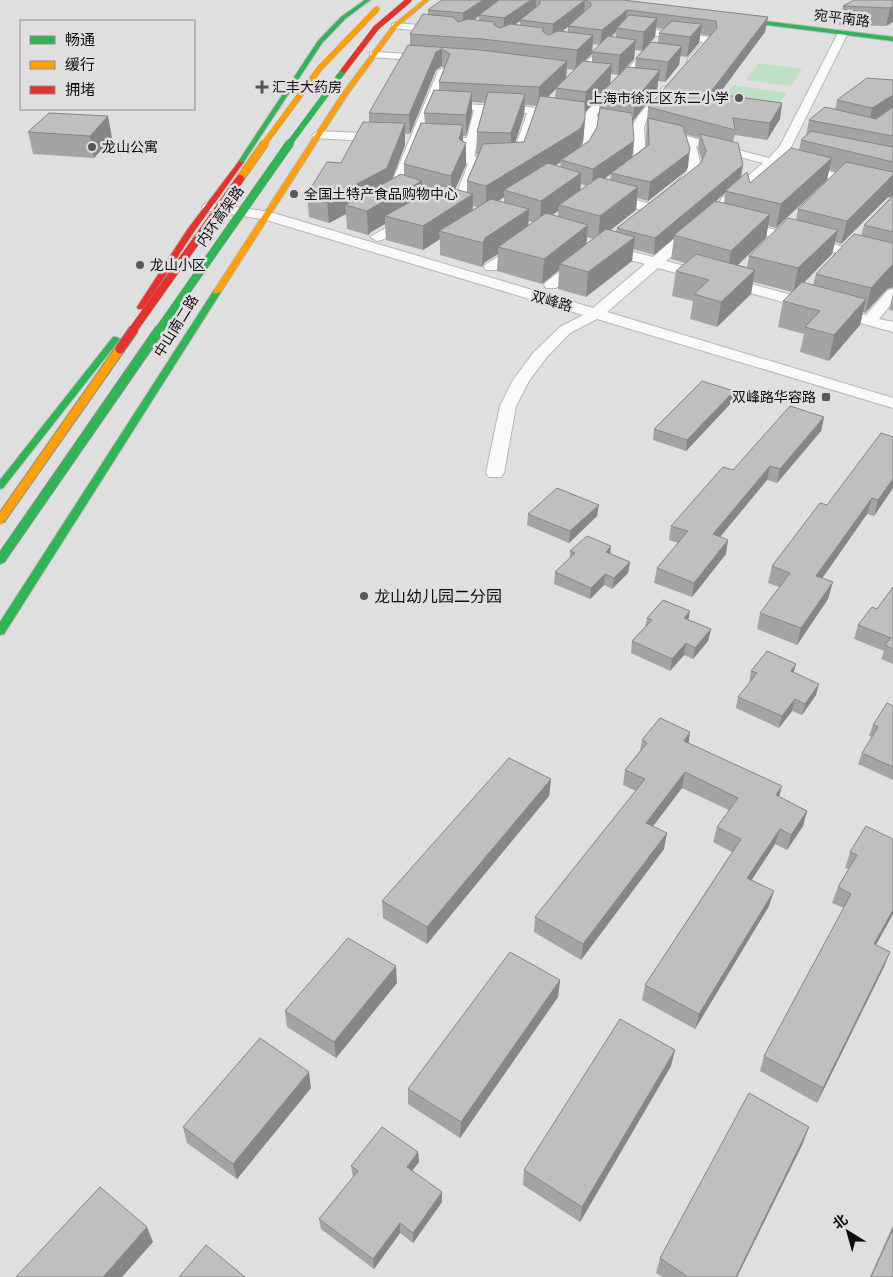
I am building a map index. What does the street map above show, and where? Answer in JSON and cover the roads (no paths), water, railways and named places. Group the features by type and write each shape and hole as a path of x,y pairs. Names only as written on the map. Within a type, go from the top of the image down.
{"main road":[{"path":"0,486 141,307 190,232 259,137 320,42 343,18 368,0"},
{"name":"内环高架路","path":"0,520 316,69 350,32 388,0"},
{"name":"内环高架路","path":"0,560 277,160 376,28 409,0"},
{"name":"中山南二路","path":"0,631 343,96 395,26 427,0"},
{"name":"宛平南路","path":"715,17 893,39"}],"street":[{"path":"482,107 467,160 522,164 537,111 556,97 572,75 596,50 625,29 636,18"},
{"path":"395,26 452,31"},
{"path":"625,29 710,40 685,64"},
{"path":"715,211 792,144 843,33"},
{"path":"569,164 585,154 588,148 591,141 591,113 666,34"},
{"path":"596,50 663,59"},
{"path":"374,55 443,65 430,104 406,139 395,189 417,198"},
{"path":"572,75 639,84"},
{"path":"657,202 595,194 640,161 638,127 666,85"},
{"path":"430,104 537,111 638,127 772,162 893,190"},
{"path":"318,135 472,142"},
{"path":"636,219 694,174 696,167 688,141"},
{"path":"451,207 462,200 476,160"},
{"path":"382,201 399,192"},
{"path":"377,237 431,205 451,207 470,212"},
{"name":"双峰路","path":"209,207 265,215 893,404"},
{"path":"726,221 893,263"},
{"path":"495,473 508,406 521,380 540,355 565,330 596,314 702,222"},
{"path":"766,249 794,222"},
{"path":"326,233 342,224"},
{"path":"550,285 595,246 614,236"},
{"path":"491,267 534,237"},
{"path":"832,265 859,237"},
{"path":"595,246 893,327"},
{"path":"730,283 745,269"},
{"path":"797,301 811,287"},
{"path":"869,321 893,293"}],"place":[{"name":"汇丰大药房","path":"262,87"},
{"name":"上海市徐汇区东二小学","path":"739,98"},
{"name":"龙山公寓","path":"92,147"},
{"name":"全国土特产食品购物中心","path":"294,194"},
{"name":"龙山小区","path":"140,265"},
{"name":"双峰路华容路","path":"826,397"},
{"name":"龙山幼儿园二分园","path":"364,596"}]}
